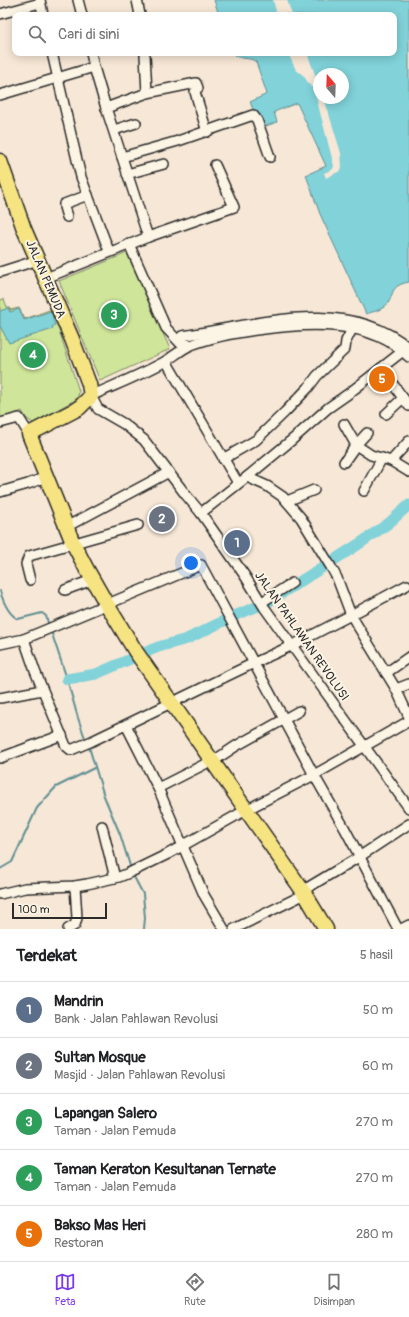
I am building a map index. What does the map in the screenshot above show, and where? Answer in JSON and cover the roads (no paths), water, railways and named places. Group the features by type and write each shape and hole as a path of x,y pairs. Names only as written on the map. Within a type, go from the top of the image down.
{"highway":[{"name":"JALAN PEMUDA","path":"0,161 3,182 46,278 87,377 91,396"},
{"path":"91,396 79,408 29,434 73,543 92,580 137,654 246,810 326,929"}],"street":[{"path":"78,0 81,12"},
{"path":"137,0 139,12"},
{"path":"0,14 40,2 42,12"},
{"path":"53,56 82,181 109,251"},
{"path":"92,56 106,108 148,237"},
{"path":"145,56 148,93"},
{"path":"0,95 94,67"},
{"path":"106,108 148,93 196,83 207,132"},
{"path":"122,157 178,142 253,115 257,120 270,157"},
{"path":"114,130 136,123"},
{"path":"128,174 164,164"},
{"path":"46,278 109,251 234,207 215,165"},
{"path":"68,217 64,204 88,195"},
{"path":"131,243 170,325 181,343 191,345 230,334 279,327 304,325 356,327"},
{"path":"0,272 38,260"},
{"path":"98,409 91,396 166,361 181,343 248,325 301,318 337,318 386,340 407,352 381,368 328,408 288,444 201,513"},
{"path":"223,459 256,440 285,412 308,388 317,376 342,354 345,349 346,341 356,327"},
{"path":"166,361 238,483"},
{"path":"381,368 407,401 386,414"},
{"path":"79,408 98,409"},
{"name":"JALAN PAHLAWAN REVOLUSI","path":"98,409 133,430 144,440 201,513 263,604 409,808"},
{"path":"0,423 18,418 29,434"},
{"path":"344,424 356,445 371,455 387,460 409,472"},
{"path":"344,462 367,433"},
{"path":"364,491 387,460 409,441"},
{"path":"66,526 169,472"},
{"path":"0,492 46,477"},
{"path":"247,477 267,486 283,497 301,518 337,578 351,615 396,689 409,717"},
{"path":"287,502 314,490"},
{"path":"30,580 26,564 29,556 138,524"},
{"path":"0,644 24,639 106,603 201,565 229,619 399,929 409,925"},
{"path":"65,590 92,580"},
{"path":"263,604 292,583"},
{"path":"24,639 42,690 66,746 71,750 92,742 293,645 407,585"},
{"path":"386,673 409,657"},
{"path":"396,689 409,684"},
{"path":"0,698 42,690"},
{"path":"158,788 211,761 299,711"},
{"path":"0,894 25,888 75,886 115,878 133,872 246,810 314,775 409,721"},
{"path":"126,725 158,788 204,895 224,929"},
{"path":"0,758 62,735"},
{"path":"234,929 303,893 409,824"},
{"path":"102,826 115,878"},
{"path":"68,929 75,925 77,918 75,886"}],"water":[{"path":"214,0 409,0 409,282 397,286 392,293 388,304 382,308 366,314 320,214 306,175 326,166 297,103 274,112 277,122 261,128 250,102 267,94 256,62 251,59 236,56 397,56 397,12 218,12"},
{"path":"8,308 10,312 19,309 24,320 51,311 55,325 52,327 53,329 9,343 0,326 0,311"}],"waterway":[{"path":"67,679 96,674 158,647 187,639 234,616 268,602 359,544 389,523 409,505"},
{"path":"0,591 6,607 14,617 18,619 42,613 46,616 49,626"},
{"path":"51,631 86,741"},
{"path":"89,747 104,796 120,834 131,869"},
{"path":"0,869 12,862 37,808 56,787 94,768"},
{"path":"133,875 143,894 145,918 144,929"}],"place":[{"name":"Lapangan Salero","path":"114,315"},
{"name":"Taman Keraton Kesultanan Ternate","path":"33,355"},
{"name":"Bakso Mas Heri","path":"382,379"},
{"name":"Sultan Mosque","path":"162,519"},
{"name":"Mandrin","path":"237,543"}]}
